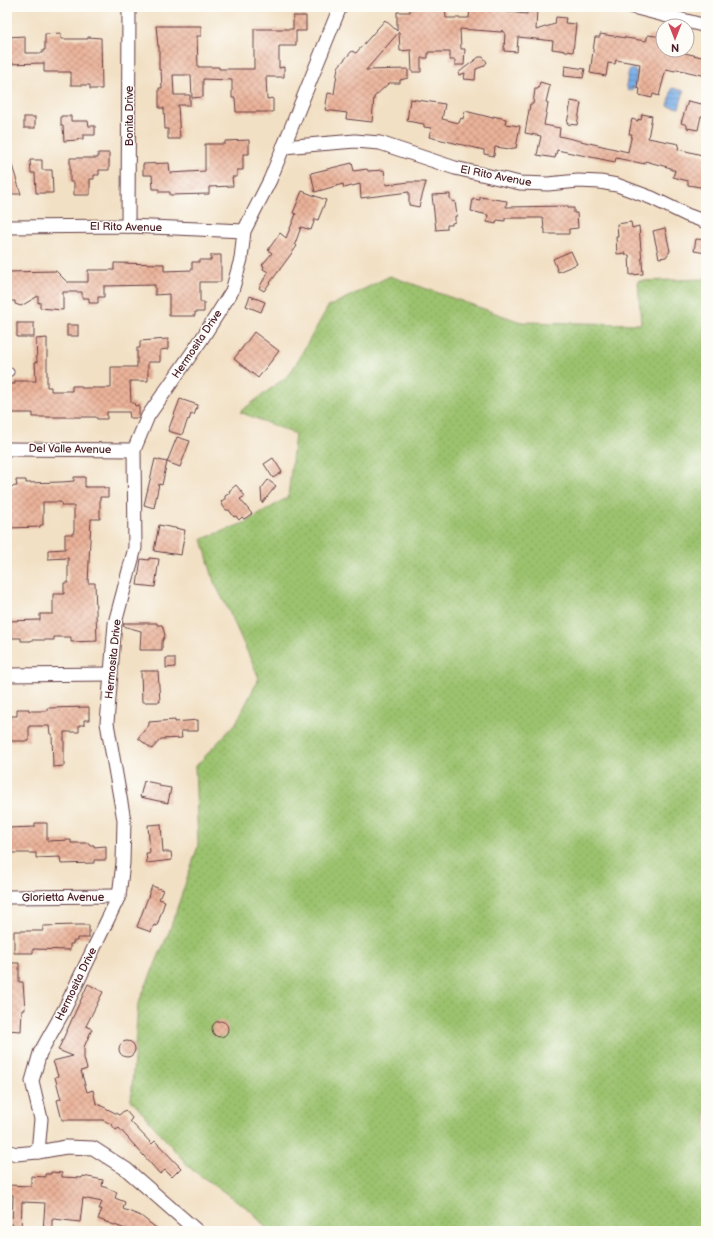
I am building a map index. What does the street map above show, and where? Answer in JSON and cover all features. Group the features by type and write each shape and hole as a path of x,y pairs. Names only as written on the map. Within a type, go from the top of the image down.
{"street":[{"name":"Bonita Drive","path":"128,226 129,7"},
{"name":"Hermosita Drive","path":"38,1152 41,1119 32,1082 40,1053 64,1012 119,896 123,863 124,820 107,723 115,623 135,548 134,450 148,416 201,340 232,291 240,259 244,231 270,180 340,7"},
{"path":"633,7 706,26"},
{"name":"El Rito Avenue","path":"283,147 355,141 380,143 455,168 520,183 548,184 578,181 600,182 617,185 652,198 687,215 706,222"},
{"name":"El Rito Avenue","path":"7,227 128,226 244,231"},
{"name":"Del Valle Avenue","path":"7,449 134,450"},
{"path":"7,675 111,674"},
{"name":"Glorietta Avenue","path":"7,897 119,896"},
{"path":"7,1151 16,1154 66,1147 93,1148 126,1169 197,1231"}],"green space":[{"path":"390,276 521,322 641,324 638,281 706,279 706,1231 269,1231 250,1210 191,1169 131,1100 138,1004 169,932 198,846 195,767 236,723 259,678 229,611 214,582 202,539 247,522 288,497 295,434 240,412 290,374 328,307"}],"water":[{"path":"633,69 637,72 632,91 627,90 628,87 626,86 629,70"},
{"path":"672,88 684,91 679,108 668,106"}],"building":[{"path":"445,7 446,18 469,18 470,7 494,9 494,7 507,7 506,12 527,14 528,7 537,7 536,30 555,24 556,17 566,18 565,23 576,24 573,52 552,49 553,41 518,37 517,52 504,51 505,32 502,32 502,30 501,32 460,29 461,49 465,49 464,65 455,65 455,60 450,60 450,52 428,52 428,58 421,58 421,72 412,72 411,50 400,51 399,32 366,70 408,69 408,78 400,80 400,83 389,83 374,97 372,122 346,119 347,113 325,110 328,93 334,94 338,67 352,51 356,53 385,20 397,31 397,12 410,12 410,8"},
{"path":"293,16 306,16 306,31 296,31 296,46 279,46 279,68 284,67 284,77 266,77 267,99 273,98 273,112 236,112 235,98 232,98 232,80 203,79 203,97 192,98 191,75 173,75 174,95 190,95 190,105 178,105 180,139 168,139 168,129 165,129 164,108 159,108 159,88 162,88 161,70 159,70 159,46 156,26 201,26 201,36 197,36 198,67 219,67 219,69 254,69 254,29 293,29"},
{"path":"61,33 61,39 88,39 88,37 101,38 102,89 90,89 90,85 71,85 71,72 44,72 44,63 7,64 7,37 25,36 25,53 43,53 43,50 45,50 45,34"},
{"path":"600,34 646,41 648,35 655,36 655,58 695,58 695,55 706,58 706,76 676,69 675,71 666,69 659,96 653,94 652,98 639,95 640,89 637,88 640,64 616,60 615,64 608,63 606,76 590,73 595,37 600,37"},
{"path":"479,57 483,57 487,62 484,66 476,69 475,80 464,79 465,73 459,75 458,73"},
{"path":"565,66 585,69 583,78 564,76"},
{"path":"540,82 550,85 546,102 548,103 544,125 560,128 559,136 628,152 632,134 629,134 632,119 638,121 638,119 641,120 642,114 652,116 648,138 679,144 678,149 706,156 706,188 688,185 688,181 673,177 675,170 645,161 645,164 616,158 615,162 557,150 555,158 537,155 541,136 525,133 530,104 533,104 535,89 538,89"},
{"path":"410,99 445,104 442,119 459,123 461,118 463,119 465,111 493,118 493,116 506,119 505,124 520,126 516,148 510,149 495,147 494,156 484,154 484,150 429,137 431,128 424,127 424,124 407,121"},
{"path":"571,101 581,103 577,125 567,124"},
{"path":"688,101 706,105 703,116 701,116 698,130 687,128 687,125 681,123"},
{"path":"61,116 71,116 71,121 88,121 89,126 95,126 95,135 83,135 83,139 64,141"},
{"path":"24,117 35,117 35,128 24,128"},
{"path":"249,140 249,154 243,154 243,170 237,170 237,177 232,177 233,186 209,187 209,194 170,195 170,192 159,192 159,189 153,189 152,175 143,175 143,164 169,163 170,173 205,171 205,144 225,144 225,141"},
{"path":"98,153 109,153 109,170 99,170 99,175 94,175 94,179 90,179 90,195 74,195 74,182 70,182 70,158 98,158"},
{"path":"9,156 21,194 7,194 7,157"},
{"path":"30,160 42,160 42,170 52,170 53,193 36,193 35,173 31,173"},
{"path":"352,163 354,171 367,169 368,171 384,170 386,185 409,182 426,182 419,207 409,205 409,192 361,198 360,184 344,188 343,184 315,192 311,173"},
{"path":"302,191 326,200 318,220 315,219 311,230 301,227 295,244 297,246 264,291 259,288 268,272 263,269 264,266 262,265 272,253 268,250 280,233 286,238 296,214 293,213"},
{"path":"450,194 450,198 453,202 455,201 457,216 455,216 455,222 452,223 452,225 447,225 447,229 436,230 432,195"},
{"path":"480,197 507,201 506,207 568,206 568,208 574,208 574,213 577,213 578,228 569,229 569,234 545,234 543,218 505,218 505,221 497,220 496,224 487,222 488,215 471,211 473,199 480,200"},
{"path":"631,222 632,228 639,226 643,274 630,275 629,255 626,255 625,253 617,254 617,224"},
{"path":"665,228 670,251 666,257 659,258 653,231"},
{"path":"696,239 706,240 706,253 694,251"},
{"path":"571,251 577,264 558,272 553,259"},
{"path":"211,255 221,255 221,282 200,282 200,302 204,302 204,312 195,312 195,316 169,316 169,294 155,295 155,285 104,286 104,297 98,297 98,303 89,303 89,298 82,298 82,292 63,292 63,310 40,308 38,296 21,306 15,304 15,301 7,301 7,272 56,271 67,282 88,282 88,270 114,270 114,263 164,264 164,271 192,270 192,262 199,262 199,260 211,260"},
{"path":"250,296 265,302 261,312 246,306"},
{"path":"17,323 34,323 34,337 17,337"},
{"path":"67,325 78,325 78,336 67,336"},
{"path":"254,332 279,351 258,378 234,359"},
{"path":"47,338 47,387 51,387 51,391 72,391 72,386 81,386 81,388 111,388 111,367 137,367 137,348 140,348 140,341 168,339 168,349 160,350 160,362 148,362 148,381 130,381 131,403 134,403 135,406 139,405 139,418 130,418 129,412 107,412 107,419 97,419 96,417 33,417 33,413 7,413 7,384 15,384 15,381 36,381 36,339"},
{"path":"180,399 198,405 194,415 191,414 189,420 188,419 182,435 168,431"},
{"path":"177,437 190,441 180,467 167,462"},
{"path":"273,458 282,472 273,478 264,464"},
{"path":"155,459 167,462 162,485 159,484 154,508 144,505"},
{"path":"74,477 85,477 85,487 108,488 108,497 100,497 100,519 91,519 88,583 95,583 97,641 71,642 71,637 54,637 54,640 31,641 21,641 21,638 7,638 7,621 40,620 40,614 53,614 53,594 64,594 64,583 68,583 68,558 48,559 48,550 65,549 65,534 73,534 74,530 74,506 62,506 61,502 43,502 43,525 40,525 40,527 8,528 7,487 17,486 16,480 26,480 26,483 62,482 74,481"},
{"path":"268,480 276,486 262,503 261,489"},
{"path":"236,485 245,496 240,499 252,514 244,519 242,517 239,520 236,516 234,517 229,510 226,510 221,501 225,499 225,496 230,493 229,491"},
{"path":"159,525 185,530 181,555 154,551"},
{"path":"149,558 159,559 155,587 137,585 141,559 149,560"},
{"path":"124,623 157,623 157,625 162,625 165,635 162,642 162,650 140,650 141,631 123,626"},
{"path":"166,658 175,658 175,667 166,668"},
{"path":"141,671 158,671 160,702 142,702"},
{"path":"89,707 89,720 84,720 84,725 79,725 79,732 64,732 64,766 53,767 52,734 50,734 49,726 29,726 29,741 7,741 7,716 17,716 17,709 47,711 47,708"},
{"path":"175,720 175,722 198,720 198,731 181,731 182,738 161,739 152,749 138,738 149,725 149,722"},
{"path":"144,781 171,788 168,803 140,797"},
{"path":"35,823 47,823 47,841 71,840 71,843 89,843 89,845 94,845 94,847 106,846 106,860 94,860 94,863 61,864 60,857 36,858 36,853 7,853 7,828 35,827"},
{"path":"161,824 163,852 171,852 172,860 147,863 146,853 150,853 148,825"},
{"path":"152,886 163,890 159,899 165,901 157,926 154,925 151,932 137,927"},
{"path":"89,925 89,938 77,938 77,941 73,941 73,944 70,944 70,950 33,949 33,953 14,953 14,931 43,931 43,926"},
{"path":"9,963 19,963 19,982 23,982 25,1010 22,1010 21,1031 7,1030 7,982 9,982"},
{"path":"88,984 103,992 86,1026 92,1029 84,1047 84,1058 87,1069 81,1071 87,1092 93,1090 96,1103 119,1115 125,1110 132,1118 130,1121 152,1144 155,1141 181,1168 172,1177 165,1170 160,1174 119,1128 116,1130 111,1124 103,1120 62,1120 57,1100 61,1099 55,1077 58,1076 53,1061 73,1056 58,1050"},
{"path":"220,1021 226,1023 228,1029 226,1035 220,1037 214,1035 212,1029 214,1023"},
{"path":"124,1041 130,1041 135,1046 133,1055 130,1057 124,1057 119,1052 119,1046"},
{"path":"51,1172 62,1173 62,1177 82,1178 83,1176 103,1180 102,1186 117,1192 115,1198 125,1202 123,1209 141,1216 160,1231 131,1231 98,1219 102,1209 99,1209 102,1202 83,1198 80,1222 54,1219 52,1220 52,1231 43,1231 45,1203 22,1202 21,1231 12,1231 13,1195 7,1194 7,1185 31,1186 31,1176 45,1177 45,1174 51,1174"}]}
